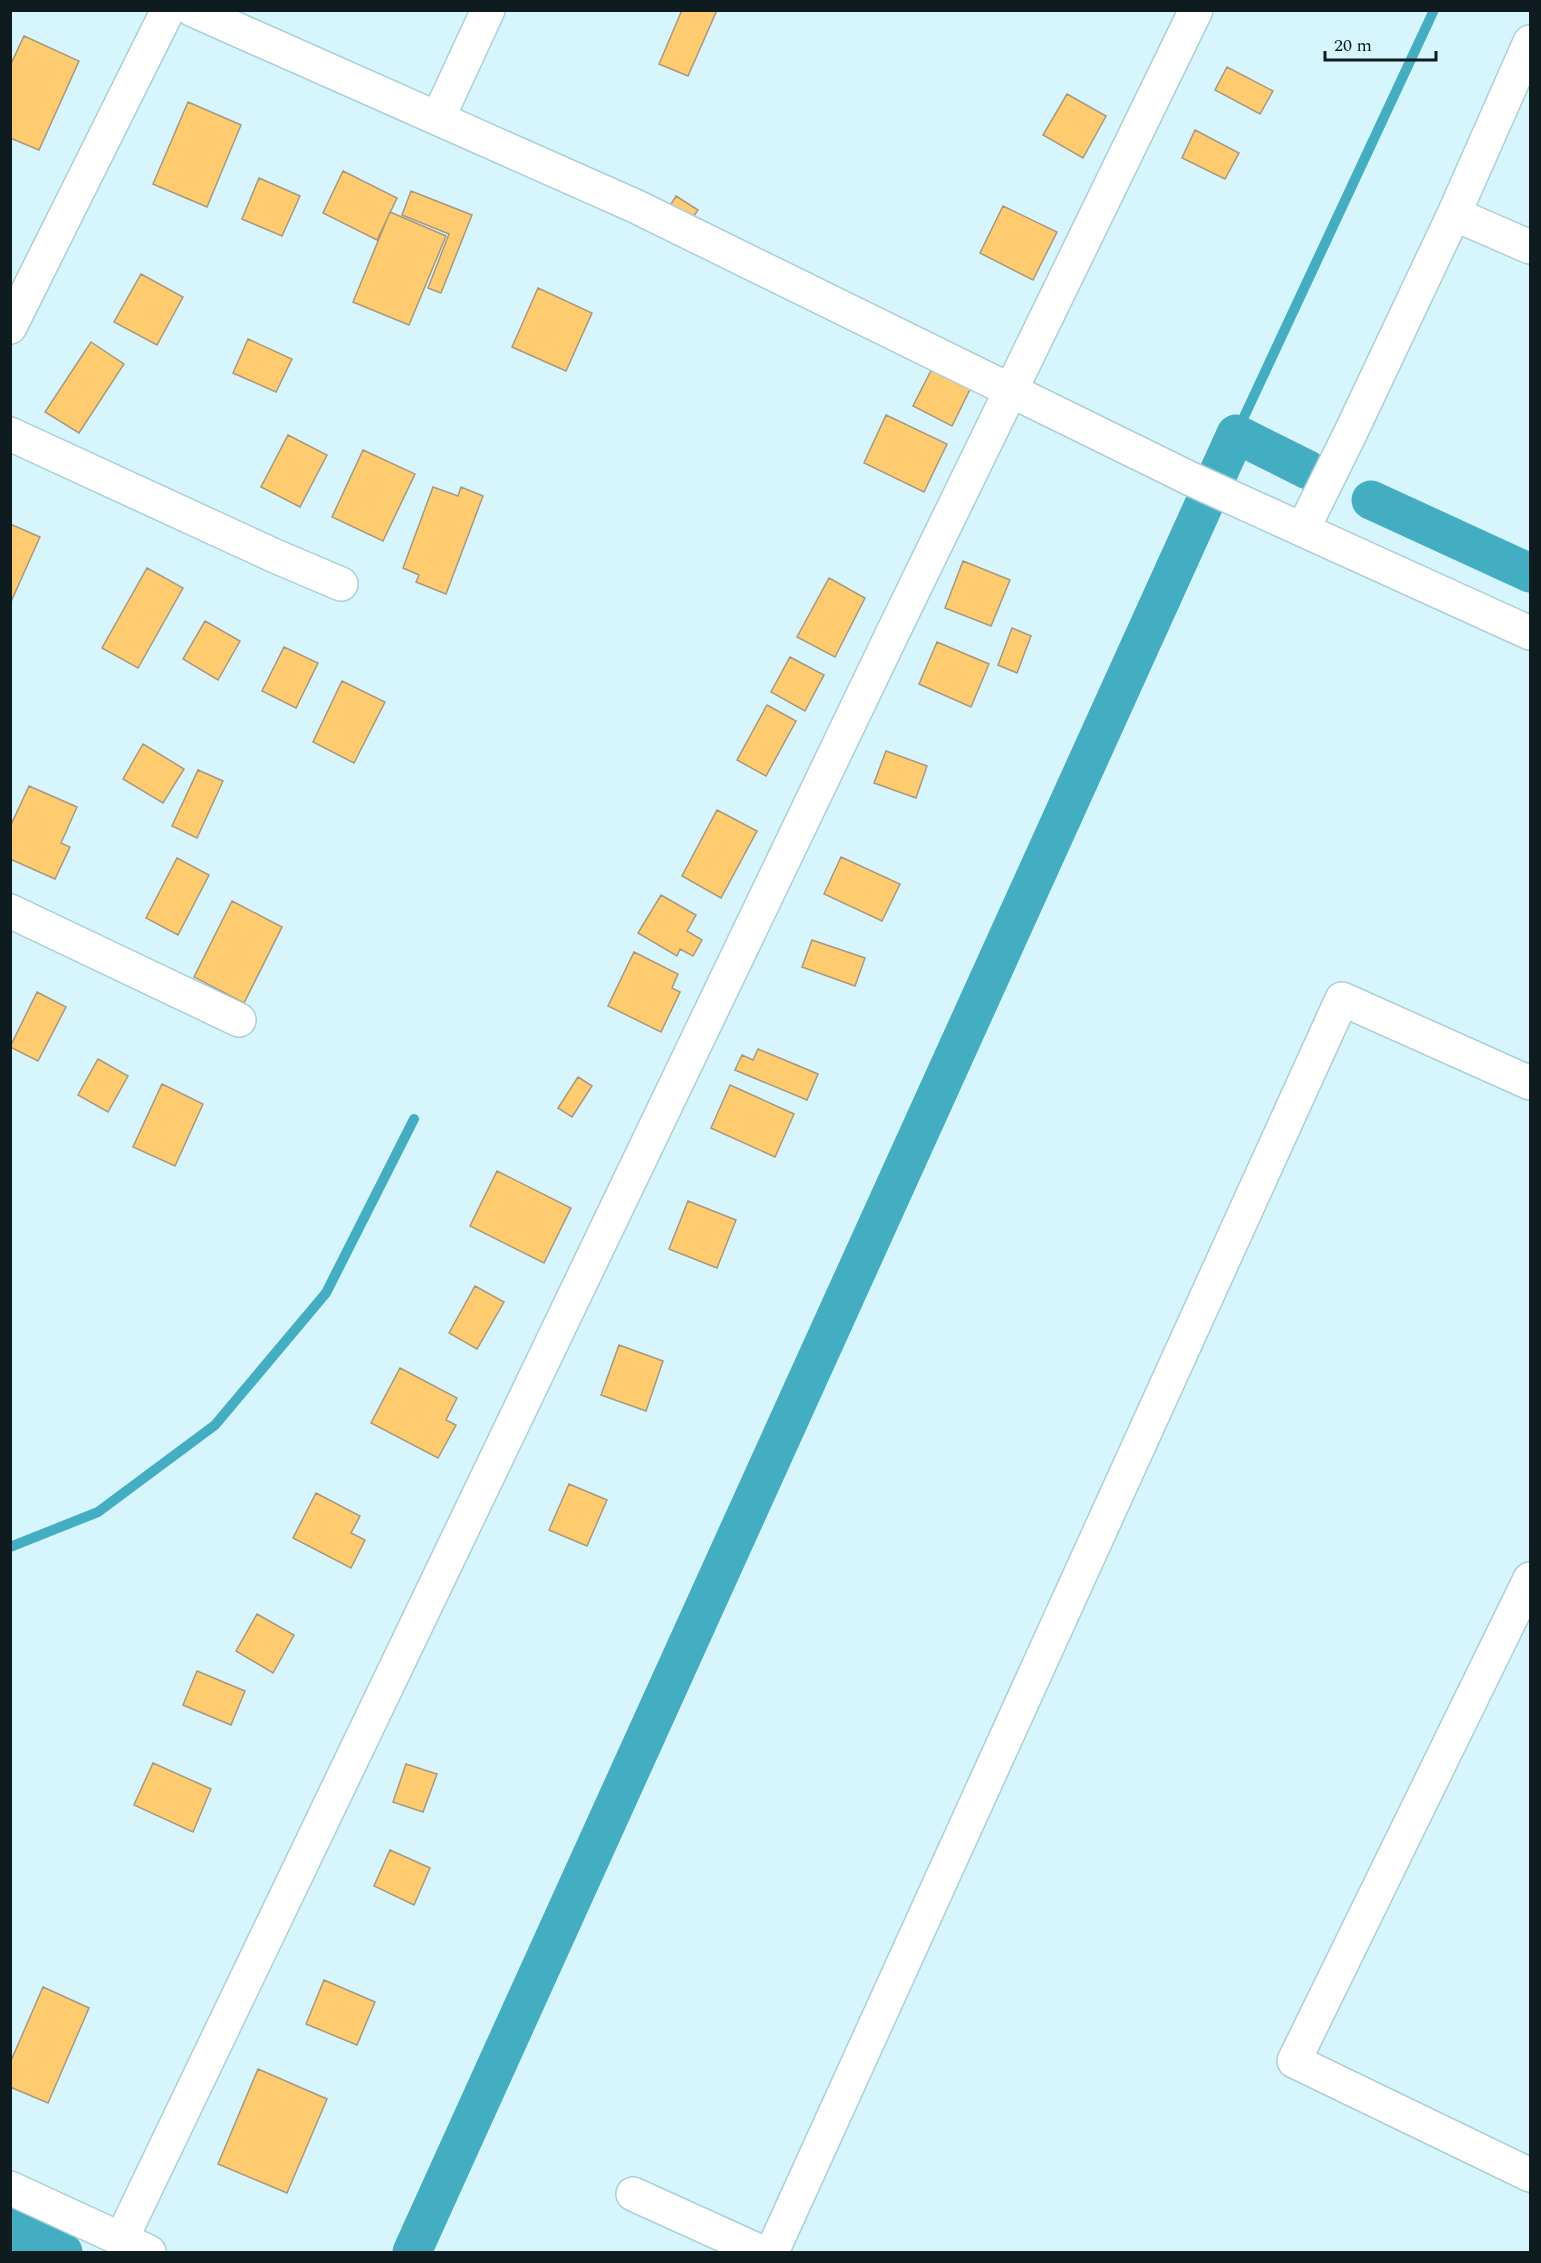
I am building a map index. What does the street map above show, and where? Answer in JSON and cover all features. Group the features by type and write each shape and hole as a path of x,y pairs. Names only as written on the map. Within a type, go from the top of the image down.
{"street":[{"path":"10,327 168,10"},
{"path":"193,10 635,206 1191,479 1530,633"},
{"path":"438,118 488,10"},
{"path":"10,2188 135,2246 565,1310 1196,10"},
{"path":"1303,529 1454,214 1530,42"},
{"path":"1454,214 1530,247"},
{"path":"10,434 341,584"},
{"path":"10,911 239,1020"},
{"path":"772,2253 1342,999 1530,1083"},
{"path":"1530,1579 1294,2061 1530,2175"},
{"path":"633,2194 761,2253"}],"building":[{"path":"682,10 717,10 688,76 659,64"},
{"path":"24,36 79,61 39,150 10,138 10,66"},
{"path":"1227,67 1273,91 1260,114 1215,90"},
{"path":"1067,94 1106,116 1083,158 1043,135"},
{"path":"188,102 241,125 207,207 153,184"},
{"path":"1195,130 1239,153 1225,179 1182,158"},
{"path":"343,171 397,198 377,240 323,213"},
{"path":"259,178 300,196 282,236 242,219"},
{"path":"411,191 472,215 441,293 428,288 449,234 402,215"},
{"path":"676,196 698,210 687,226 666,212"},
{"path":"1003,206 1057,232 1033,280 980,253"},
{"path":"390,212 446,236 409,325 353,302"},
{"path":"141,274 183,297 157,345 114,322"},
{"path":"538,288 592,313 566,371 512,347"},
{"path":"248,339 292,359 276,392 233,373"},
{"path":"91,342 124,364 79,433 45,412"},
{"path":"943,347 981,367 952,426 913,406"},
{"path":"886,415 947,444 924,492 864,463"},
{"path":"288,435 327,455 300,507 261,487"},
{"path":"363,450 415,474 383,541 332,517"},
{"path":"433,487 458,496 461,487 483,496 446,594 416,582 419,575 403,568"},
{"path":"10,524 40,537 10,604"},
{"path":"963,561 1010,580 991,626 945,608"},
{"path":"147,568 183,588 138,668 102,648"},
{"path":"829,578 865,598 835,657 797,637"},
{"path":"205,621 240,641 218,680 183,659"},
{"path":"1012,628 1031,636 1017,673 998,665"},
{"path":"937,642 989,664 971,707 919,684"},
{"path":"284,647 318,663 296,708 262,691"},
{"path":"790,657 824,675 805,711 771,692"},
{"path":"342,681 385,702 354,763 313,742"},
{"path":"767,705 796,721 766,776 737,760"},
{"path":"143,744 184,769 163,803 123,779"},
{"path":"886,751 927,766 916,798 874,783"},
{"path":"198,770 223,781 197,838 172,826"},
{"path":"29,786 77,807 61,843 70,847 55,879 10,859 10,827"},
{"path":"717,810 757,831 721,898 682,876"},
{"path":"841,857 900,884 882,921 824,894"},
{"path":"177,858 209,875 178,935 146,918"},
{"path":"661,895 696,915 687,931 702,940 693,956 680,949 677,956 638,933"},
{"path":"232,901 282,927 244,1003 194,977"},
{"path":"812,940 865,958 855,986 802,967"},
{"path":"634,952 678,974 672,988 680,992 661,1032 608,1006"},
{"path":"37,992 66,1007 38,1061 10,1047"},
{"path":"758,1049 818,1074 807,1100 735,1070 742,1055 753,1060"},
{"path":"98,1059 128,1076 108,1112 78,1095"},
{"path":"578,1077 592,1086 572,1117 558,1108"},
{"path":"162,1084 203,1104 175,1166 133,1147"},
{"path":"730,1085 794,1114 775,1157 711,1128"},
{"path":"497,1171 571,1208 544,1263 470,1226"},
{"path":"688,1201 736,1220 717,1268 669,1249"},
{"path":"475,1286 504,1302 477,1349 449,1333"},
{"path":"619,1345 663,1361 646,1411 601,1395"},
{"path":"400,1368 457,1398 446,1420 456,1425 438,1458 371,1423"},
{"path":"569,1484 607,1500 587,1546 549,1530"},
{"path":"316,1493 360,1516 351,1533 365,1540 351,1568 293,1538"},
{"path":"257,1614 294,1635 273,1673 236,1651"},
{"path":"197,1671 245,1691 231,1725 183,1705"},
{"path":"153,1763 211,1789 193,1832 134,1805"},
{"path":"406,1764 437,1774 423,1812 393,1802"},
{"path":"390,1850 430,1868 414,1905 374,1886"},
{"path":"324,1980 375,2002 357,2045 306,2024"},
{"path":"43,1987 89,2008 48,2103 10,2087 10,2063"},
{"path":"258,2069 327,2099 287,2193 218,2164"}],"waterway":[{"path":"1236,434 1434,10"},
{"path":"412,2252 1236,434 1308,470"},
{"path":"1371,500 1530,573"},
{"path":"10,1547 98,1512 215,1425 326,1293 414,1119"},
{"path":"10,2228 63,2252"}]}
